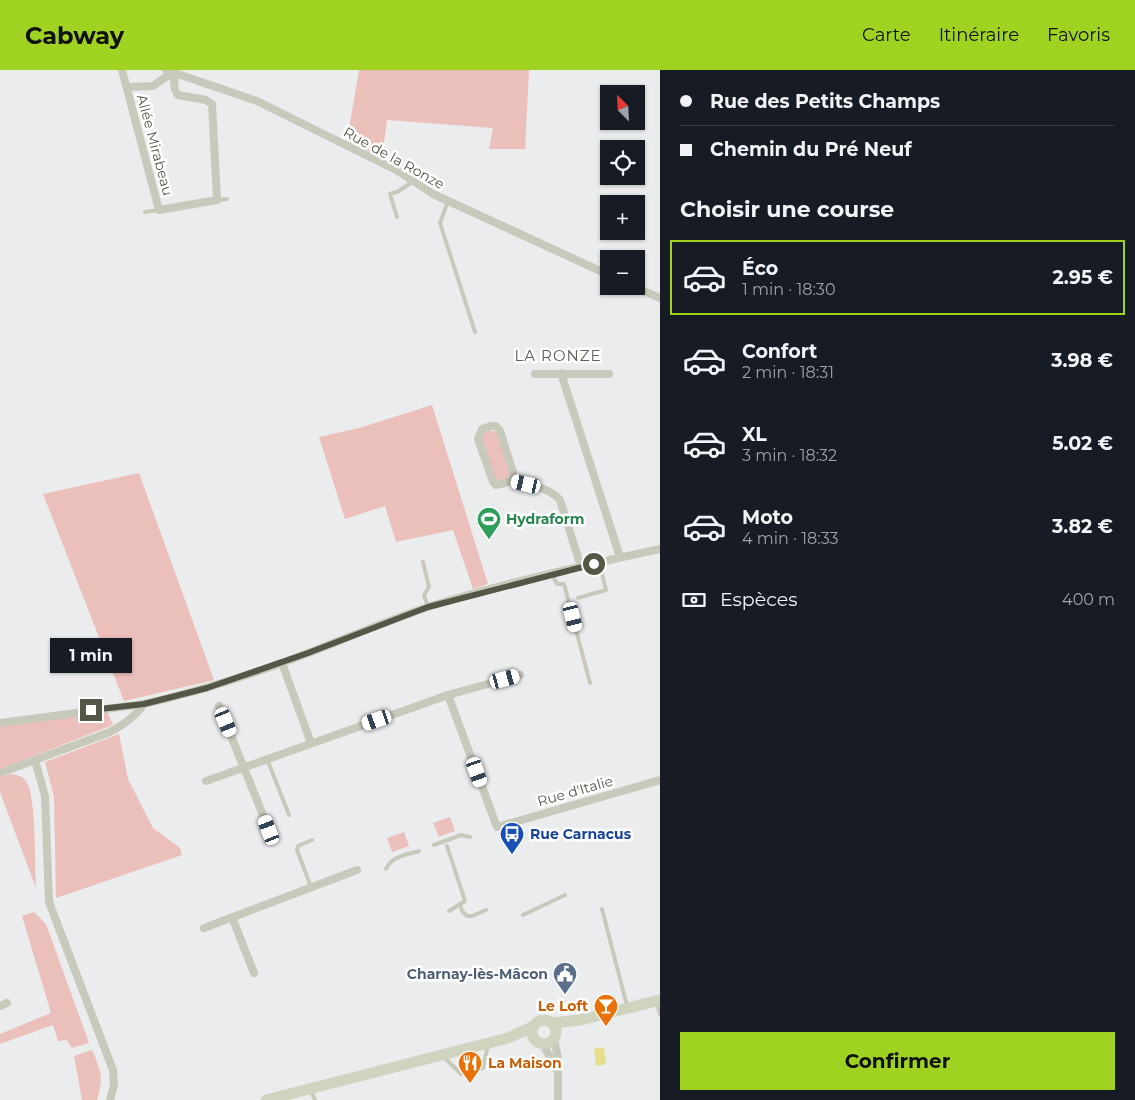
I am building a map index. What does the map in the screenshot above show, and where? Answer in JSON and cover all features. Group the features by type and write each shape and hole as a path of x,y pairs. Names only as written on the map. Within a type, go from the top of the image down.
{"main road":[{"path":"508,1038 548,1036 580,1020 658,1000"},
{"path":"266,1100 508,1038 534,1026 541,1020 546,1020 548,1036"},
{"path":"534,1026 532,1031 548,1036"}],"street":[{"name":"Allée Mirabeau","path":"122,70 159,210 217,200"},
{"name":"Allée Mirabeau","path":"127,87 153,86 169,71"},
{"name":"Rue de la Ronze","path":"169,71 258,101 396,170 412,182 448,201 600,271"},
{"path":"169,71 178,95 206,100 212,104 217,200"},
{"path":"645,292 660,298"},
{"path":"561,373 620,558"},
{"path":"535,374 609,374"},
{"path":"513,481 513,472 500,431 496,426 482,429 478,439 493,482 496,485 513,481 539,487 556,495 560,500 581,566"},
{"path":"0,724 144,704 207,688 428,607 581,566 660,549"},
{"path":"282,662 310,743"},
{"path":"206,781 448,694 520,675"},
{"name":"Rue d'Italie","path":"448,694 496,827 660,780"},
{"path":"0,773 110,732 126,723 144,704"},
{"path":"219,706 269,830"},
{"path":"35,760 45,796 49,902 113,1070 114,1085 110,1100"},
{"path":"204,928 357,870"},
{"path":"232,917 254,973"},
{"path":"548,1036 557,1070"},
{"path":"548,1036 558,1058 558,1100"}],"lane":[{"path":"397,217 390,194 399,191 412,182"},
{"name":"Allée Mirabeau","path":"217,200 227,199"},
{"path":"448,201 440,223 475,332"},
{"path":"145,212 159,210"},
{"path":"423,562 429,586 424,595 428,607"},
{"path":"578,598 606,590 600,562"},
{"path":"552,574 557,584 564,584 590,683"},
{"path":"268,759 289,815"},
{"path":"434,845 462,835 470,837"},
{"path":"311,887 297,850 298,846 312,840"},
{"path":"448,846 465,901 449,911"},
{"path":"386,869 393,859 419,850"},
{"path":"523,915 564,895"},
{"path":"460,904 462,911 467,916 472,916 486,910"},
{"path":"602,909 627,1008"},
{"path":"658,1000 660,1014"},
{"path":"443,1055 461,1074 483,1068 488,1043"},
{"path":"310,1089 315,1100"}],"shaded area":[{"path":"359,70 529,70 525,149 489,149 493,128 387,120 382,158 347,141"},
{"path":"432,405 488,584 473,589 453,530 396,542 385,506 345,519 319,437 359,428"},
{"path":"486,430 497,432 509,473 506,480 497,481 494,479 481,438"},
{"path":"139,473 214,680 124,701 43,494"},
{"path":"107,711 113,725 0,769 0,727"},
{"path":"119,734 128,779 153,828 180,848 182,855 56,898 54,797 45,762"},
{"path":"11,774 24,779 30,791 34,817 36,888 0,792 0,777"},
{"path":"450,817 455,831 439,837 433,823"},
{"path":"404,832 409,846 392,852 387,838"},
{"path":"34,912 46,924 89,1043 72,1048 67,1040 58,1041 53,1025 0,1044 0,1034 51,1013 22,916"},
{"path":"604,1047 606,1064 596,1066 594,1049"},
{"path":"92,1050 98,1064 101,1079 99,1092 97,1100 82,1100 74,1056"}],"place":[{"name":"Hydraform","path":"489,540"},
{"name":"Rue Carnacus","path":"512,855"},
{"name":"Charnay-lès-Mâcon","path":"565,995"},
{"name":"Le Loft","path":"606,1027"},
{"name":"La Maison","path":"470,1084"}],"district":[{"name":"LA RONZE","path":"558,355"}],"route":[{"path":"91,710 144,704 207,688 308,653 428,607 594,564"}]}
